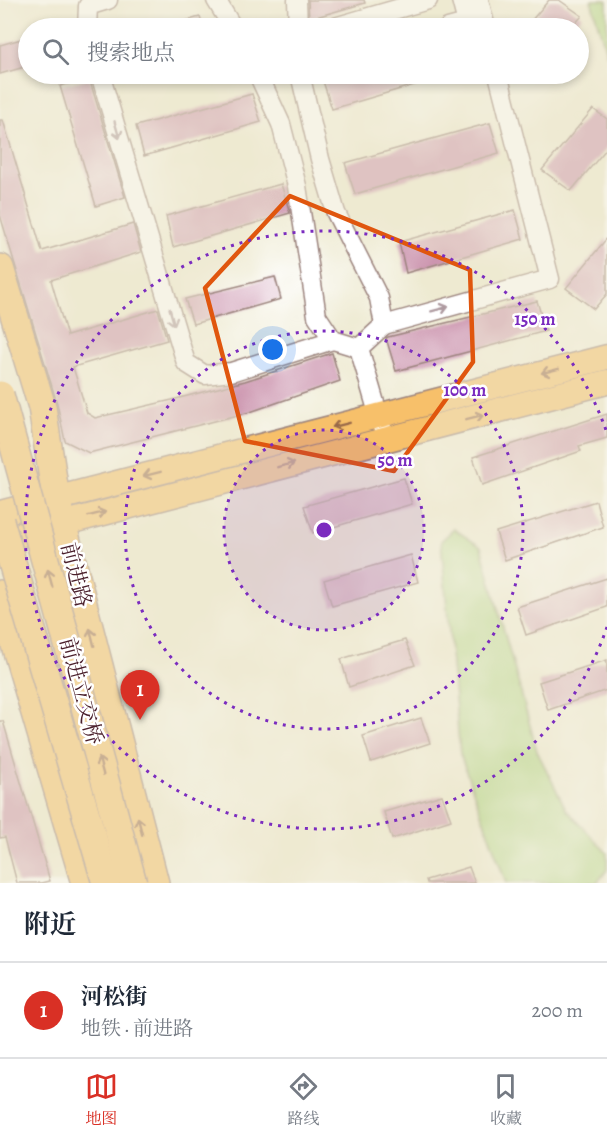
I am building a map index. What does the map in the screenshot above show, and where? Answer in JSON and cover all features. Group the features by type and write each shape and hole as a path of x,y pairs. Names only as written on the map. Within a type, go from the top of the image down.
{"highway":[{"name":"前进路","path":"0,268 42,407 59,511 155,883"},
{"path":"0,317 59,511"},
{"name":"前进立交桥","path":"0,395 133,883"},
{"name":"前进立交桥","path":"0,521 106,883"},
{"path":"0,594 85,883"},
{"path":"0,652 68,883"}],"main road":[{"path":"0,540 59,511 379,416 607,357"},
{"path":"0,513 59,511 386,439 607,382"}],"street":[{"path":"87,18 88,6 108,0"},
{"path":"216,0 227,18"},
{"path":"297,0 298,18"},
{"path":"366,18 428,0"},
{"path":"461,0 466,18"},
{"path":"479,0 484,18"},
{"path":"103,84 186,363 205,375 231,372 333,340 359,348"},
{"path":"263,84 281,124 297,186 316,316 333,340"},
{"path":"304,84 320,159 336,213 379,298 384,325"},
{"path":"359,348 384,325 550,279 501,84"},
{"path":"359,348 386,439"}],"highlighted area":[{"path":"290,196 470,270 473,362 394,471 245,441 205,288"}],"green space":[{"path":"591,0 607,0 607,55"},
{"path":"454,529 481,547 537,751 566,809 607,853 607,870 597,883 506,883 460,754 441,541"}],"building":[{"path":"308,0 364,0 365,3 312,18 309,18"},
{"path":"549,0 559,0 582,16 580,18 534,18"},
{"path":"18,40 18,69 0,74 0,45"},
{"path":"91,84 125,197 96,206 60,86"},
{"path":"324,84 418,84 332,109"},
{"path":"252,94 261,122 144,156 136,126"},
{"path":"593,109 607,119 607,148 571,191 542,170"},
{"path":"0,120 3,120 42,251 133,224 141,252 51,280 67,336 158,309 167,340 73,367 87,413 95,418 172,400 245,381 332,353 340,381 250,412 89,453 65,441 57,403 0,215"},
{"path":"490,123 499,153 355,194 345,163"},
{"path":"281,184 290,213 173,247 166,216"},
{"path":"515,210 523,239 406,273 399,242"},
{"path":"607,238 607,294 594,309 566,288"},
{"path":"275,277 281,299 193,324 185,299"},
{"path":"537,301 546,331 396,371 386,338 388,337"},
{"path":"607,414 607,438 579,446 581,451 482,485 473,457"},
{"path":"404,478 412,504 313,533 304,506"},
{"path":"596,501 603,527 505,560 496,532"},
{"path":"411,555 418,582 332,606 324,580"},
{"path":"607,578 607,607 526,635 517,607"},
{"path":"405,640 415,665 349,687 341,659"},
{"path":"607,660 607,690 548,710 539,682"},
{"path":"421,718 430,743 371,762 363,736"},
{"path":"0,721 3,721 50,881 17,883 5,837 0,838"},
{"path":"442,795 451,820 392,839 384,812"},
{"path":"469,867 475,883 427,883 426,880"}],"place":[{"name":"河松街","path":"140,720"}]}
